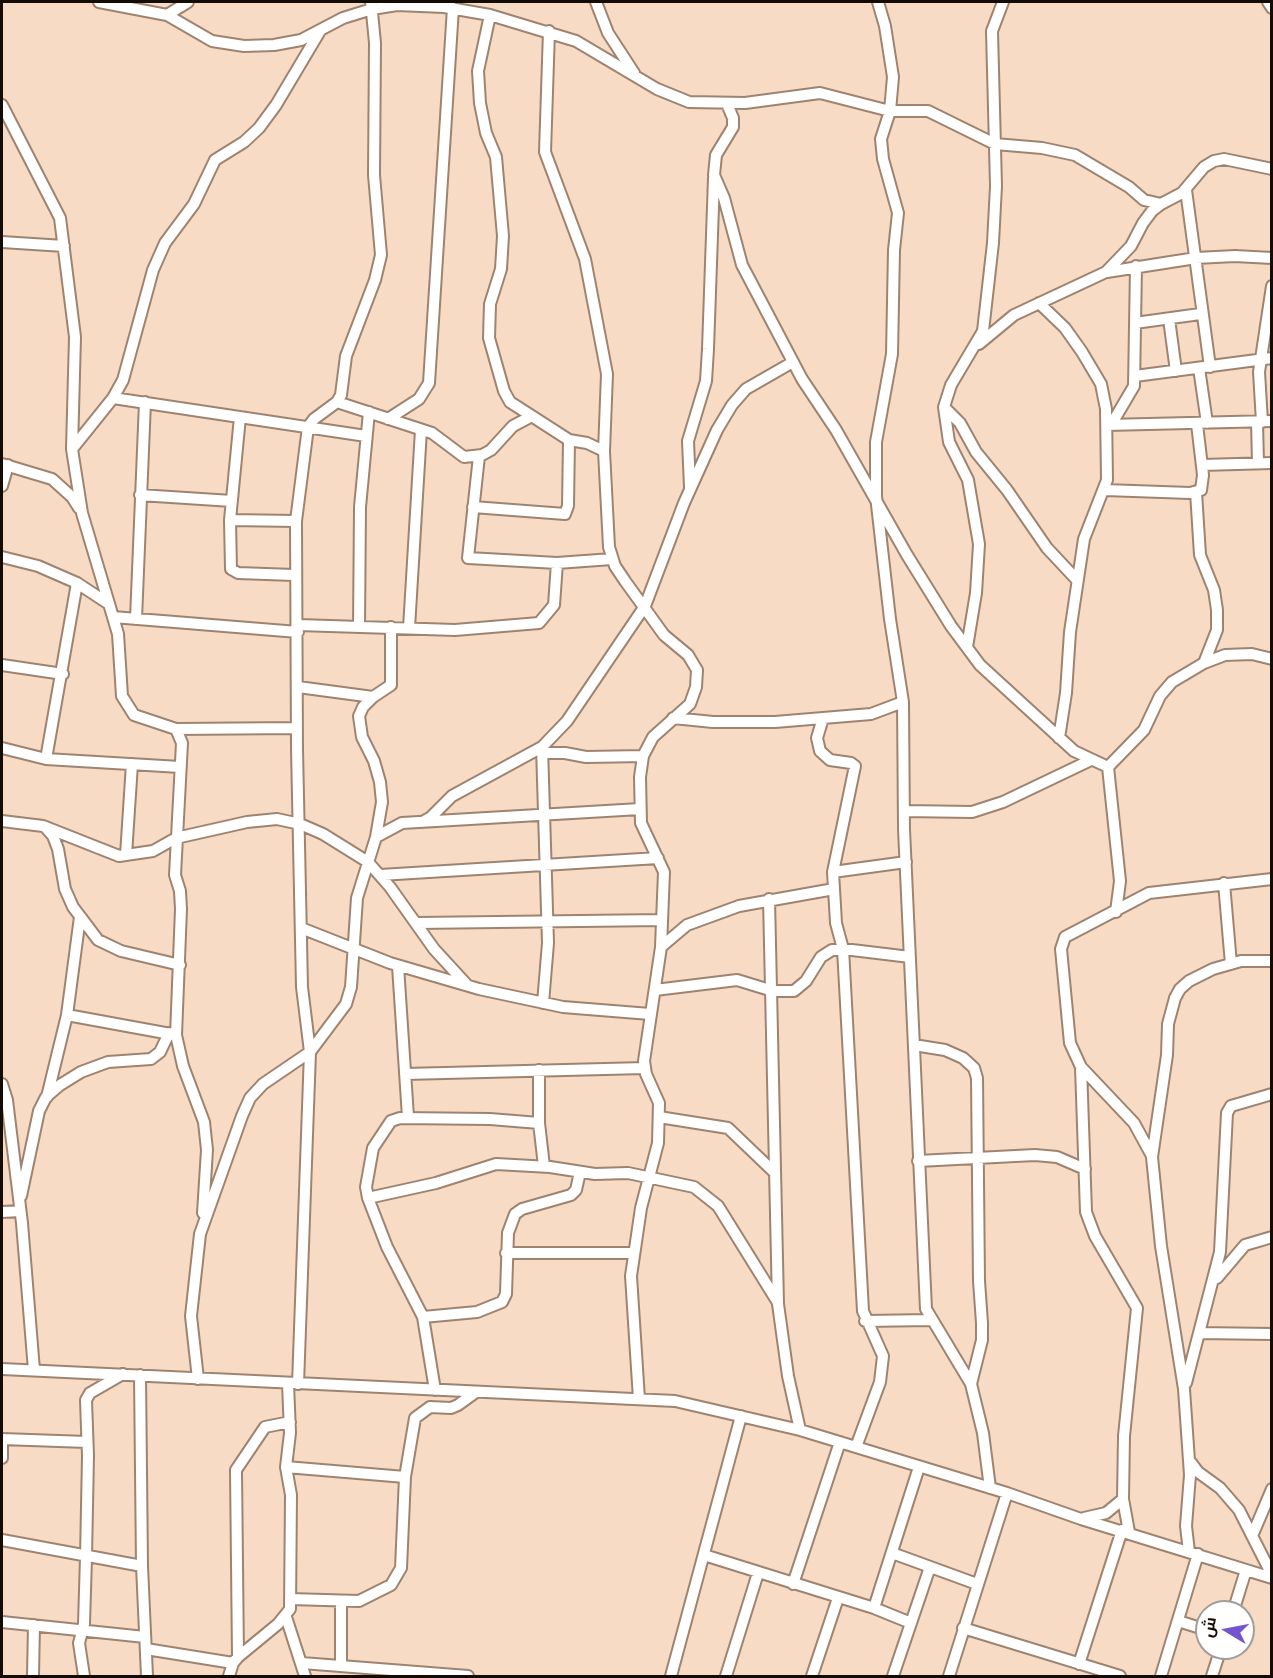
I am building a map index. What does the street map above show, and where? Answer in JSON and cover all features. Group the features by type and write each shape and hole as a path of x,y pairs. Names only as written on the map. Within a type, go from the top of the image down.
{"street":[{"path":"99,2 167,15 212,41 244,46 274,45 301,40 371,5 397,4 453,8 490,15 576,41 672,97 689,102 727,104 820,93 890,111 921,110 938,114 995,144 1042,148 1075,155 1129,187 1144,200 1161,204"},
{"path":"167,15 188,2"},
{"path":"596,2 608,33 636,76"},
{"path":"878,2 885,26 892,77 890,111 880,139 883,159 898,213 894,250 892,354 876,442 876,496 890,619 903,702 906,862 926,1309 930,1320 971,1384 983,1433 990,1488"},
{"path":"967,647 976,593 979,544 968,480 949,442 944,407 951,385 983,331 993,243 995,144 992,31 1003,2"},
{"path":"1268,2 1272,9"},
{"path":"146,1649 235,1660 286,1617 290,1609 291,1495 286,1467 293,1384 310,1052 302,987 297,728 298,628 294,575 296,520 308,427 314,419 337,402 344,382 346,356 375,280 381,255 374,175 375,43 371,5"},
{"path":"388,419 419,399 429,382 453,8"},
{"path":"490,15 478,71 480,103 486,133 496,157 503,236 501,269 490,304 489,338 506,397 530,417 569,440 587,443 604,451"},
{"path":"72,449 113,398 123,380 153,270 165,243 194,204 215,160 259,128 276,105 320,31"},
{"path":"549,31 545,152 585,259 607,374 604,451 609,547 612,559 625,581 664,635 688,656 697,670 696,687 690,704 653,737 643,756 640,809 644,834 664,872 661,947 650,1014 645,1068 657,1093 658,1143 647,1179 631,1276 639,1399"},
{"path":"688,496 691,476 688,441 706,370 716,155 733,127 733,118 727,104"},
{"path":"2,105 4,119 60,218 75,337 72,449 82,513 118,634 122,696 134,715 176,729 297,728"},
{"path":"1106,272 1122,258 1143,223 1161,204 1186,190 1204,167 1214,160 1231,160 1272,170"},
{"path":"714,176 724,198 742,265 793,362 876,496 907,555 967,647 980,665 1059,738 1091,760 1108,767"},
{"path":"1105,490 1196,492 1203,487 1204,368 1196,258 1186,190"},
{"path":"2,242 64,246"},
{"path":"972,351 1014,315 1106,272 1196,258 1235,255 1272,258"},
{"path":"1109,425 1131,391 1135,376 1136,266"},
{"path":"1258,463 1264,421 1272,286"},
{"path":"1039,303 1065,328 1101,384 1109,425 1105,490 1084,539 1077,580 1059,738"},
{"path":"1135,322 1200,314"},
{"path":"1169,319 1176,371"},
{"path":"1135,376 1266,359"},
{"path":"424,821 452,796 542,750 567,721 645,606 688,496 717,430 732,405 746,389 793,362"},
{"path":"113,398 366,436"},
{"path":"136,619 145,402"},
{"path":"337,402 443,439 464,457 478,456 490,450 513,426 530,417"},
{"path":"944,407 960,423 976,452 1007,490 1047,548 1077,580"},
{"path":"359,627 360,507 369,412"},
{"path":"240,417 231,501 230,562 234,572 294,575"},
{"path":"1109,425 1264,421"},
{"path":"409,628 421,430"},
{"path":"473,507 565,514 568,506 569,440"},
{"path":"478,456 468,558 557,563 612,559"},
{"path":"2,486 4,464 52,479 72,497 82,513"},
{"path":"1202,465 1272,464"},
{"path":"1196,492 1200,555 1214,590 1217,610 1217,630 1204,663"},
{"path":"140,495 231,501"},
{"path":"230,520 296,520"},
{"path":"2,557 38,566 77,583 110,604"},
{"path":"113,617 298,628 391,627 455,630 539,623 554,605 557,593 557,563"},
{"path":"46,759 63,674 77,583"},
{"path":"200,1234 250,1098 263,1084 310,1052 346,1004 352,981 352,949 357,898 376,837 382,802 380,782 374,761 362,737 359,716 363,707 373,697 391,685 391,627"},
{"path":"1116,912 1120,881 1108,767 1144,729 1160,696 1172,682 1204,663 1225,656 1272,650"},
{"path":"1252,654 1272,658"},
{"path":"2,665 63,674"},
{"path":"298,687 373,697"},
{"path":"673,718 746,723 823,718 871,714 888,710 903,702"},
{"path":"823,718 818,738 820,751 830,760 851,763 855,766 833,872 836,923 843,949 863,1311 879,1345 883,1369 856,1447"},
{"path":"176,729 183,743 175,875 180,891 178,936 180,965 173,1034 204,1122 206,1182 191,1316 198,1379"},
{"path":"2,748 46,759 180,767"},
{"path":"542,750 586,757 643,756"},
{"path":"542,750 548,921 543,1002"},
{"path":"905,810 972,812 1003,802 1091,760"},
{"path":"126,855 132,764"},
{"path":"376,837 402,823 640,809"},
{"path":"2,821 17,820 43,826 104,852 126,855 153,851 176,838 247,822 277,819 300,824 323,834 368,862 434,949 467,985"},
{"path":"43,826 53,836 58,849 65,890 80,917 99,940 121,951 180,965"},
{"path":"380,875 658,858"},
{"path":"833,872 906,862"},
{"path":"1152,1157 1134,1123 1081,1067 1070,1043 1061,949 1065,938 1073,931 1116,912 1131,900 1149,893 1272,879"},
{"path":"1224,883 1231,964"},
{"path":"661,947 687,925 739,906 770,899 796,898 834,889"},
{"path":"770,899 778,1304 788,1376 800,1430"},
{"path":"20,1207 39,1111 46,1097 67,1016 80,917"},
{"path":"416,923 662,920"},
{"path":"301,928 398,966 467,985 594,1011 650,1014"},
{"path":"655,990 737,980 773,991 799,989 821,957 832,950 843,949 910,957"},
{"path":"1161,1677 1178,1621 1193,1553 1186,1526 1189,1460 1184,1389 1161,1246 1152,1157 1167,1055 1168,1024 1175,998 1180,988 1189,981 1231,964 1272,961"},
{"path":"398,966 408,1117"},
{"path":"67,1016 173,1034"},
{"path":"46,1097 81,1072 108,1062 151,1059 160,1052 173,1034"},
{"path":"914,1045 945,1050 963,1058 974,1068 977,1078 982,1340 971,1384"},
{"path":"1079,1664 1126,1531 1123,1499 1126,1394 1137,1308 1095,1236 1086,1212 1081,1067"},
{"path":"405,1074 645,1068"},
{"path":"538,1070 539,1123 544,1166"},
{"path":"2,1084 7,1100 7,1152 20,1207 34,1370"},
{"path":"1184,1389 1220,1252 1227,1113 1231,1106 1272,1094"},
{"path":"435,1390 423,1317 387,1247 368,1198 369,1162 377,1138 391,1121 408,1117 539,1123"},
{"path":"659,1117 728,1128 774,1172"},
{"path":"918,1161 1035,1155 1057,1157 1085,1169"},
{"path":"368,1198 436,1183 496,1164 544,1166 580,1172 628,1173 647,1179 694,1187 709,1196 718,1206 778,1304"},
{"path":"423,1317 477,1311 502,1302 506,1294 508,1233 515,1214 522,1209 571,1195 576,1190 580,1172"},
{"path":"2,1212 20,1207"},
{"path":"1212,1286 1227,1263 1245,1245 1272,1237"},
{"path":"506,1252 633,1253"},
{"path":"866,1321 930,1320"},
{"path":"1198,1333 1272,1334"},
{"path":"2,1369 675,1401 800,1430 1007,1492 1081,1519 1272,1577"},
{"path":"84,1677 79,1643 83,1629 86,1557 87,1396 123,1374"},
{"path":"140,1375 142,1566 147,1677"},
{"path":"290,1599 359,1601 391,1585 401,1568 405,1477 412,1429 420,1412 430,1407 451,1408 476,1392"},
{"path":"672,1676 741,1416"},
{"path":"230,1677 235,1660 236,1470 265,1427 290,1422"},
{"path":"2,1458 2,1439 87,1442"},
{"path":"792,1584 840,1442"},
{"path":"1189,1460 1198,1472 1230,1498 1272,1577"},
{"path":"286,1467 405,1477"},
{"path":"874,1608 919,1467"},
{"path":"1252,1536 1272,1490"},
{"path":"948,1677 1007,1492"},
{"path":"1081,1519 1106,1513 1123,1499"},
{"path":"2,1540 142,1566"},
{"path":"892,1553 977,1584"},
{"path":"704,1555 874,1608 911,1623"},
{"path":"893,1677 930,1567"},
{"path":"1237,1600 1246,1570"},
{"path":"726,1677 758,1573"},
{"path":"812,1677 838,1598"},
{"path":"340,1602 341,1665"},
{"path":"286,1617 287,1628 302,1663 305,1677"},
{"path":"1178,1621 1195,1626"},
{"path":"2,1622 145,1636"},
{"path":"33,1677 34,1625"},
{"path":"963,1628 1114,1676"},
{"path":"1212,1677 1217,1660"},
{"path":"302,1663 468,1677"}]}
